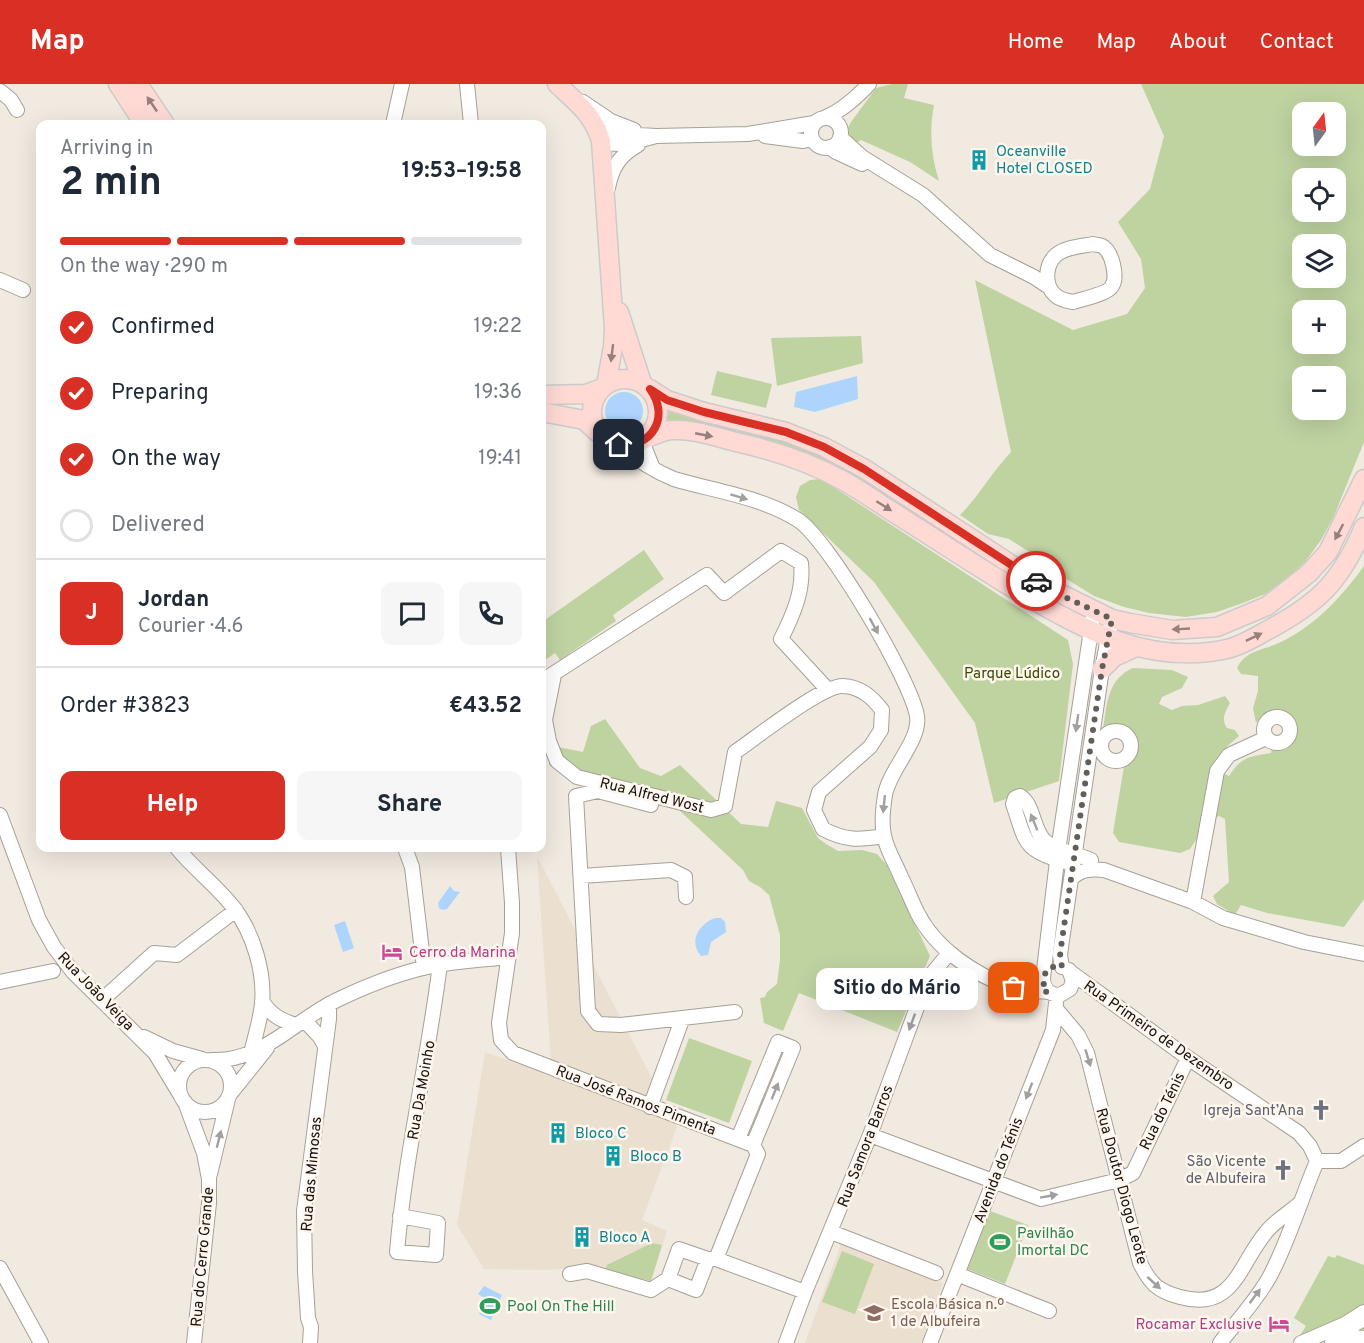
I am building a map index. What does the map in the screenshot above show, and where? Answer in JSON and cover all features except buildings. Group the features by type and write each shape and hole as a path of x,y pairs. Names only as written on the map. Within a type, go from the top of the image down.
{"main road":[{"path":"118,84 141,120"},
{"path":"138,84 162,120"},
{"path":"558,84 586,110 596,124 602,141 613,347 604,386 596,396 592,407 592,418 602,436"},
{"path":"611,279 630,350 646,386 655,396 659,414 657,423 645,440"},
{"path":"546,395 586,394 624,379 646,386 667,400 704,412 786,432 824,447 864,469 1041,584 1112,619 1172,630 1217,627 1268,606 1309,573 1328,552 1364,479"},
{"path":"546,413 584,420 602,436 619,445 627,446 673,430 750,445 806,463 843,480 983,570 1062,617 1108,639 1136,647 1178,654 1228,649 1299,614 1324,592 1346,565 1364,527"},
{"path":"1102,669 1114,657 1136,647"}],"street":[{"path":"394,120 402,84"},
{"path":"467,84 471,120"},
{"path":"558,84 611,120 632,130 656,136"},
{"path":"837,139 818,146 812,140 811,131 819,121 835,114 857,97 869,84"},
{"path":"0,91 11,100 17,110"},
{"path":"837,139 842,121 857,97"},
{"path":"748,134 834,120 840,128 836,152 923,195"},
{"path":"602,141 607,133 656,136 748,134 803,141 812,140"},
{"path":"605,199 610,174 619,157 656,136"},
{"path":"837,139 923,195 990,255 1049,287 1055,295 1073,302 1106,291 1113,286 1114,276 1109,253 1103,246 1093,244 1055,255 1050,263 1047,276 1049,287"},
{"path":"1024,272 1050,263"},
{"path":"0,280 23,290"},
{"path":"645,440 652,466"},
{"path":"619,445 636,459 652,466 662,474 766,506 800,521 814,534 836,563 866,611 910,692 917,718 911,743 886,792 883,822 884,836 919,916 942,948 976,970 1014,988 1054,999 1070,989 1073,977 1066,968 1061,952 1102,669 1112,619"},
{"path":"548,678 707,574 724,593 781,551 801,563 802,573 796,609 781,639 828,690"},
{"path":"1054,999 1044,986 1054,852 1094,610"},
{"name":"Rua Alfred Wost","path":"546,694 548,678"},
{"name":"Rua Alfred Wost","path":"546,730 558,761 577,777 711,810 724,806 735,752 828,690 842,686 857,689 872,697 882,710 881,730 860,758 819,792 814,810 823,829 841,838 866,839 884,836"},
{"path":"1193,902 1217,771 1229,755 1266,738"},
{"path":"651,805 598,792 576,796 588,1011 598,1024 621,1026 735,1012"},
{"name":"Rua João Veiga","path":"0,814 39,920 54,947 73,972 138,1034"},
{"path":"1079,833 1083,848 1095,866"},
{"path":"181,852 236,910 252,939 260,970 262,1001 251,1053"},
{"path":"406,852 412,867 424,968"},
{"name":"Rua José Ramos Pimenta","path":"508,852 512,933 499,1023 501,1040 513,1053 753,1145"},
{"path":"1054,852 1074,865 1078,872 1095,866"},
{"path":"1074,865 1095,866 1193,902 1223,918 1304,942 1362,952"},
{"path":"581,876 671,870 685,877 686,897"},
{"path":"102,999 154,953 177,955 236,910"},
{"name":"Rua Samora Barros","path":"786,1343 870,1135 927,980 949,953"},
{"path":"274,1041 258,1058 223,1105 208,1112 192,1108 183,1099 179,1089 181,1075 190,1064 208,1060 237,1059 251,1053 274,1041 328,1005 383,981 440,964 509,957"},
{"name":"Rua Da Moinho","path":"400,1216 432,1027 440,964"},
{"path":"1045,974 1051,967 1066,968"},
{"name":"Rua Primeiro de Dezembro","path":"1066,968 1188,1058 1299,1133 1310,1146 1317,1161"},
{"path":"0,982 53,971"},
{"name":"Rua Doutor Diogo Leote","path":"1054,999 1087,1053 1140,1263 1149,1282 1168,1294 1191,1300 1217,1297 1229,1288 1267,1231 1299,1204"},
{"name":"Avenida do Ténis","path":"930,1343 1053,1030 1054,999"},
{"path":"262,1001 275,1017 300,1023 316,1033 324,1046"},
{"name":"Rua das Mimosas","path":"310,1343 304,1211 329,1019 328,1005"},
{"path":"650,1107 682,1020"},
{"path":"138,1034 173,1051 219,1063 230,1076 229,1096 209,1179"},
{"name":"Rua do Cerro Grande","path":"138,1034 155,1053 183,1099 204,1153 209,1179 209,1203 194,1343"},
{"path":"668,1279 696,1290 758,1154 753,1145 793,1048 777,1042 738,1139"},
{"name":"Rua do Ténis","path":"1119,1180 1133,1173 1188,1058"},
{"path":"870,1135 1041,1199 1119,1180"},
{"path":"1220,1343 1269,1279 1285,1246 1317,1161 1341,1161 1364,1146"},
{"path":"831,1232 936,1273"},
{"path":"570,1274 587,1272 651,1290 668,1279 679,1249 805,1292"},
{"path":"0,1268 41,1343"},
{"path":"957,1274 1049,1311"},
{"path":"1340,1334 1364,1312"},
{"path":"1340,1334 1364,1319"},
{"path":"1301,1343 1340,1334 1364,1325"},
{"path":"1340,1334 1364,1338"}],"shaded area":[{"path":"537,856 677,1127 642,1220 667,1231 651,1281 589,1267 548,1270 484,1269 457,1225 485,1052 552,1077"},
{"name":"Escola Básica n.º 1 de Albufeira","path":"841,1244 943,1283 921,1343 805,1343"}],"green space":[{"path":"892,84 908,84 904,98 934,105 932,143 939,181 910,162 861,140 853,145 849,141 846,131 876,88"},
{"path":"1141,84 1364,84 1364,442 1334,516 1321,540 1305,562 1265,594 1217,612 1186,617 1149,613 1094,596 1009,539 988,534 960,515 1011,452 975,280 1073,330 1127,314 1145,288 1141,259 1118,222 1150,189 1164,136"},
{"path":"861,336 863,363 777,386 771,338"},
{"path":"717,371 772,384 766,408 711,395"},
{"path":"669,406 784,438 844,464 1075,609 1087,620 1077,618 868,488 728,432 667,421"},
{"name":"Parque Lúdico","path":"821,479 1068,640 1073,664 1059,781 994,803 975,723 874,582 799,510 796,497 800,486 810,480"},
{"path":"644,550 664,579 613,615 616,621 560,660 555,653 546,659 546,619"},
{"path":"1364,566 1364,899 1344,927 1267,913 1241,905 1235,915 1217,904 1213,896 1229,882 1225,819 1219,816 1215,818 1221,772 1229,776 1247,758 1271,753 1272,748 1291,742 1294,732 1293,724 1283,714 1269,714 1256,723 1253,708 1258,691 1258,676 1241,674 1237,668 1251,653 1283,641 1307,627 1338,598"},
{"path":"1133,668 1172,670 1188,677 1182,688 1162,697 1159,704 1172,710 1182,706 1198,705 1225,696 1230,703 1224,716 1225,725 1235,730 1239,736 1223,750 1211,766 1198,837 1190,849 1180,853 1119,842 1113,833 1124,766 1133,757 1137,743 1131,734 1123,729 1114,727 1103,729 1107,702 1113,686 1124,673"},
{"path":"605,719 640,768 661,776 680,765 741,824 768,827 776,801 802,808 818,838 838,851 862,850 877,854 887,865 930,956 897,1032 799,993 783,1031 764,1023 760,998 765,997 767,992 777,984 780,960 780,935 769,895 749,881 743,870 680,811 584,783 549,765 558,747 583,752 591,726"},
{"path":"689,1038 752,1061 729,1123 666,1100"},
{"name":"Pavilhão Imortal DC","path":"990,1211 1028,1225 1005,1284 967,1269"},
{"path":"652,1243 662,1245 651,1281 605,1270 607,1265"},
{"path":"842,1251 874,1264 855,1314 822,1302"},
{"path":"1337,1255 1364,1265 1364,1330 1342,1328 1320,1343 1295,1343 1306,1326 1294,1318 1328,1256 1335,1258"}],"water":[{"path":"857,376 858,399 815,412 794,407 796,392"},
{"path":"624,392 637,398 643,411 637,424 624,430 611,424 605,411 611,398"},
{"path":"450,886 454,891 460,892 447,909 442,910 438,903"},
{"path":"715,918 721,918 725,922 726,932 711,942 708,955 701,956 695,945 695,939 704,924"},
{"path":"345,921 354,948 343,952 334,925"},
{"name":"Pool On The Hill","path":"484,1286 502,1295 491,1320 479,1314 486,1299 478,1294"}],"way so far":[{"path":"1014,988 1048,992 1043,978 1047,970 1051,967 1062,967 1060,956 1062,940 1102,669 1112,619 1036,581"}],"place":[{"name":"Oceanville Hotel CLOSED","path":"979,160"},
{"name":"Cerro da Marina","path":"392,952"},
{"name":"Sitio do Mário","path":"1014,988"},
{"name":"Igreja Sant’Ana","path":"1321,1110"},
{"name":"Bloco C","path":"558,1133"},
{"name":"Bloco B","path":"613,1156"},
{"name":"São Vicente de Albufeira","path":"1283,1170"},
{"name":"Bloco A","path":"582,1237"},
{"name":"Pavilhão Imortal DC","path":"1000,1242"},
{"name":"Pool On The Hill","path":"490,1306"},
{"name":"Escola Básica n.º 1 de Albufeira","path":"874,1313"},
{"name":"Rocamar Exclusive","path":"1279,1324"}],"route":[{"path":"619,445 635,444 648,438 653,431 659,414 655,396 650,389 667,400 704,412 786,432 824,447 864,469 1036,581"}]}
